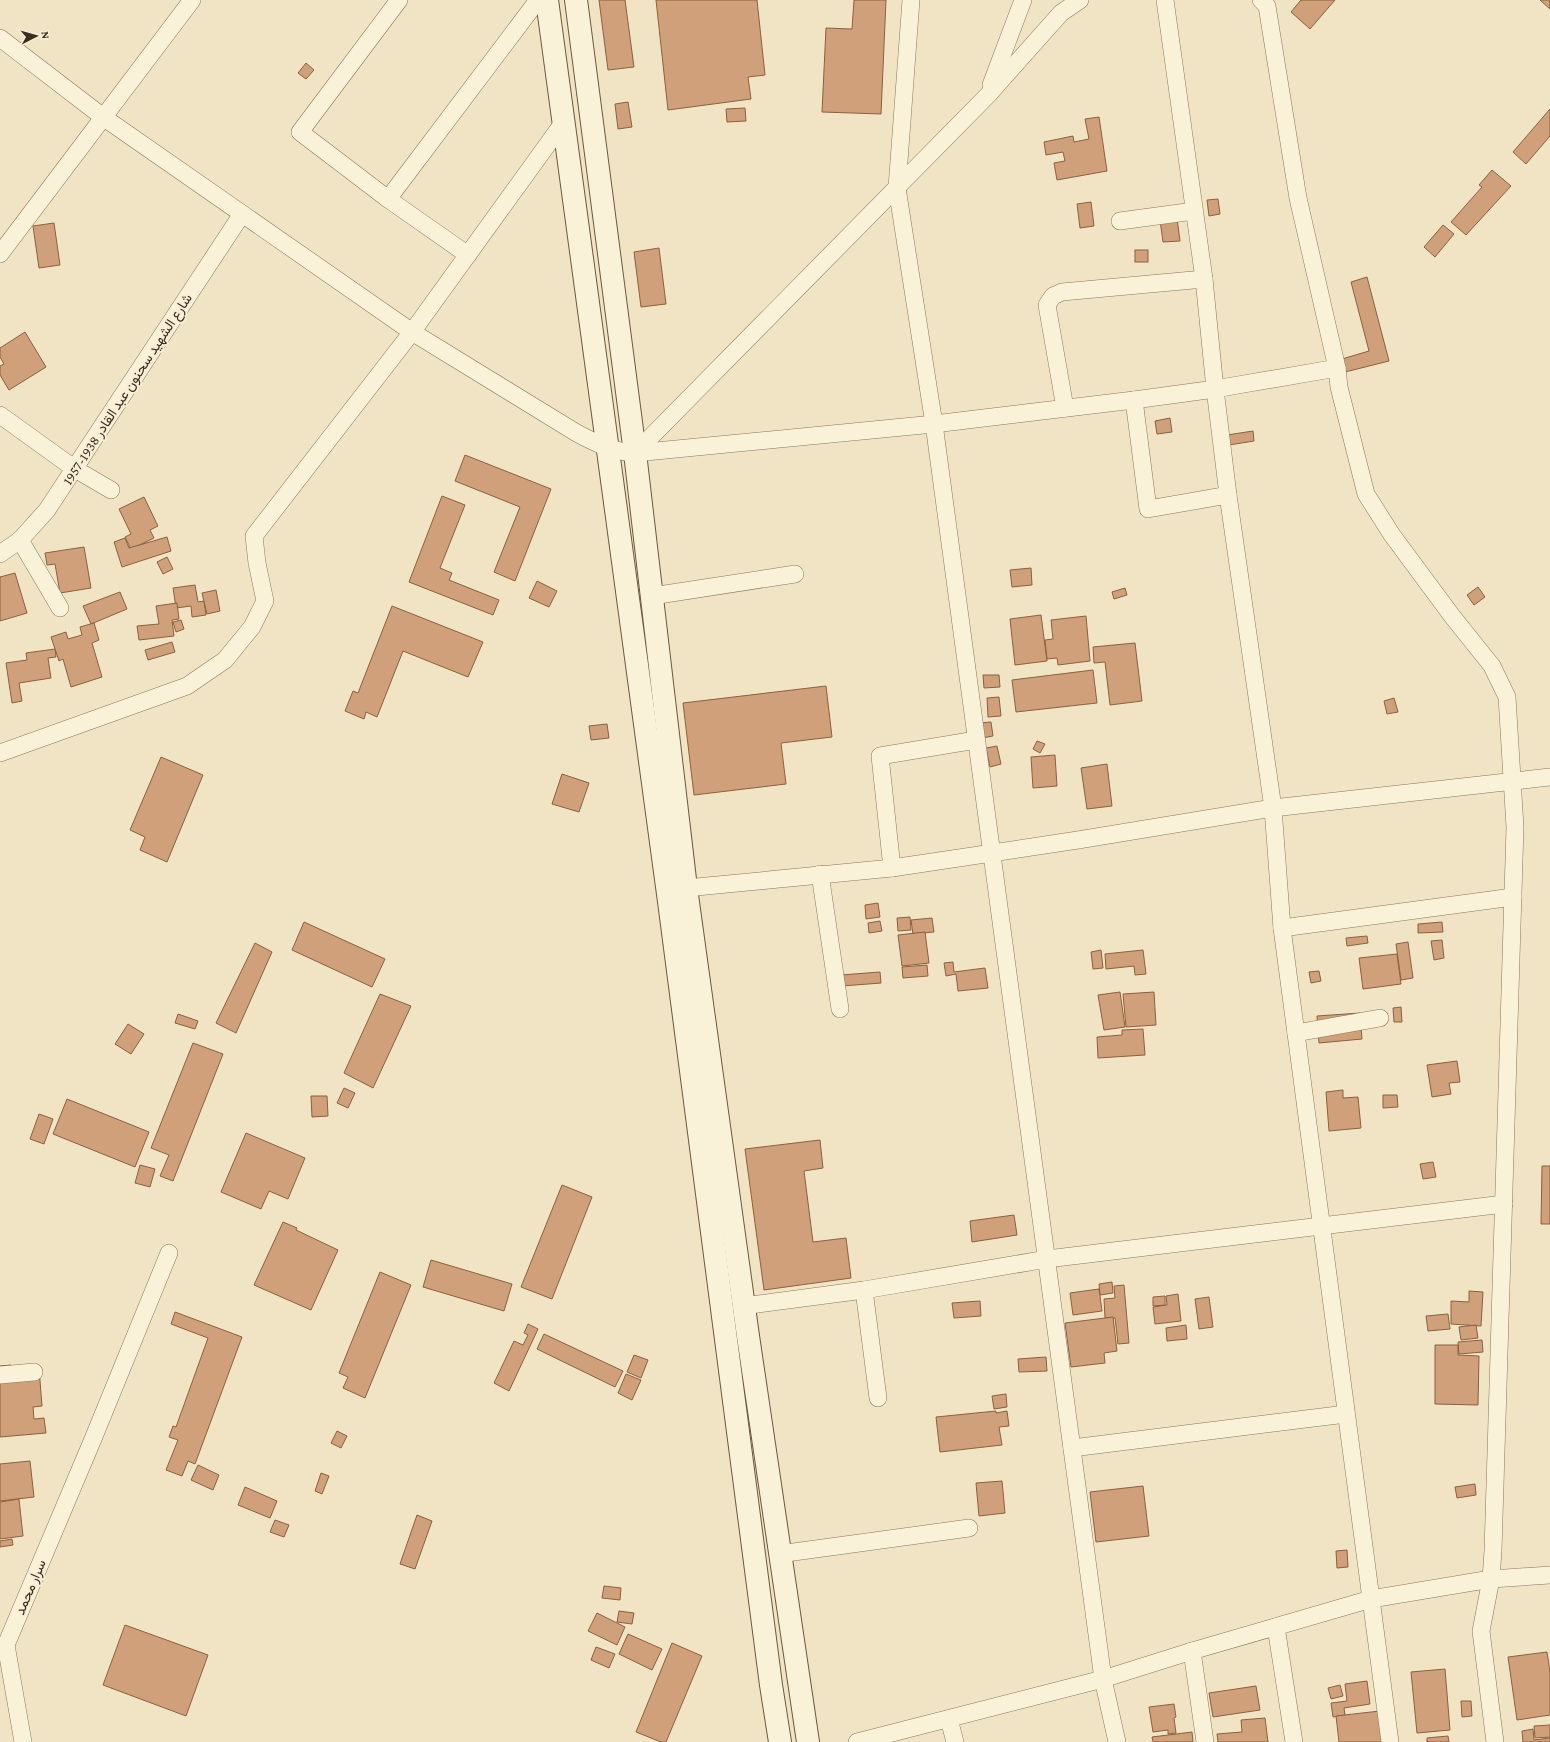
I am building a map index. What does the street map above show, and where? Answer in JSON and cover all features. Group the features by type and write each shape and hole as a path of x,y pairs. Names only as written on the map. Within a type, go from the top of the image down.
{"street":[{"path":"399,0 300,132 388,199 468,255"},
{"path":"388,199 538,0"},
{"path":"547,0 607,448 744,1306 779,1554 808,1742"},
{"path":"576,0 636,453 652,596 677,891 764,1637 780,1742"},
{"path":"912,0 897,188 934,424 1103,1679 1117,1742"},
{"path":"988,95 1023,0"},
{"path":"636,453 988,95 1061,13 1080,0"},
{"path":"1165,0 1204,279 1215,389 1228,495 1273,808 1282,928 1390,1742"},
{"path":"1261,0 1267,6 1298,198 1337,368 1339,387 1366,494 1392,535 1452,616 1492,666 1507,697 1515,827 1493,1551 1491,1579 1481,1631 1495,1742"},
{"path":"3,243 103,118 186,2"},
{"path":"0,38 103,118 412,332 575,432 607,448 621,452 636,453 934,424 1215,389 1337,368"},
{"path":"0,753 187,686 225,660 252,627 265,601 257,563 254,536 412,332 563,123"},
{"path":"1120,221 1194,212"},
{"name":"شارع الشهيد سحنون عبد القادر 1938-1957","path":"0,554 20,540 47,510 242,214"},
{"path":"1065,408 1047,305 1053,296 1062,292 1204,279"},
{"path":"1134,400 1148,509 1228,495"},
{"path":"0,415 74,469 111,490"},
{"path":"20,540 60,608"},
{"path":"652,596 795,574"},
{"path":"892,868 880,756 976,740"},
{"path":"677,891 820,874 892,868 1078,840 1273,808 1550,777"},
{"path":"820,874 840,1010"},
{"path":"1282,928 1513,897"},
{"path":"1296,1033 1380,1018"},
{"path":"744,1306 864,1290 1047,1259 1504,1204"},
{"name":"سرار محمد","path":"23,1742 3,1645 93,1439 168,1253"},
{"path":"864,1290 878,1398"},
{"path":"0,1375 34,1372"},
{"path":"1072,1448 1346,1414"},
{"path":"779,1554 969,1528"},
{"path":"857,1742 1103,1679 1192,1651 1371,1599 1491,1579 1550,1575"},
{"path":"1276,1627 1294,1742"},
{"path":"1192,1651 1205,1742"},
{"path":"949,1718 954,1742"}],"building":[{"path":"599,0 625,0 634,67 608,70"},
{"path":"656,0 757,0 765,75 748,77 751,99 668,110"},
{"path":"854,0 886,0 881,114 822,112 826,28 852,29"},
{"path":"1301,0 1335,0 1310,29 1291,12"},
{"path":"1540,0 1550,0 1550,9"},
{"path":"306,63 314,70 306,79 298,73"},
{"path":"628,102 632,127 618,129 615,104"},
{"path":"745,108 746,121 727,122 726,109"},
{"path":"1550,109 1550,136 1526,164 1513,152"},
{"path":"1099,117 1107,171 1057,180 1054,163 1065,161 1063,152 1046,155 1044,142 1073,136 1074,142 1089,139 1085,119"},
{"path":"1492,170 1511,186 1466,235 1451,222 1482,187 1479,185"},
{"path":"1218,199 1220,214 1209,216 1207,200"},
{"path":"1091,202 1094,226 1080,228 1077,204"},
{"path":"1177,218 1180,241 1163,242 1160,220"},
{"path":"54,223 60,265 39,268 33,226"},
{"path":"1443,225 1454,234 1435,257 1424,247"},
{"path":"659,248 666,304 641,307 634,252"},
{"path":"1135,250 1148,250 1148,262 1135,262"},
{"path":"1367,277 1389,361 1345,372 1342,359 1369,351 1351,282"},
{"path":"25,332 46,367 9,390 0,375 0,366 4,364 0,357 0,348"},
{"path":"1170,418 1172,432 1157,434 1155,421"},
{"path":"1253,431 1254,441 1229,445 1227,435"},
{"path":"465,455 551,489 515,581 494,572 520,507 455,481"},
{"path":"442,496 465,505 440,568 452,573 449,580 499,600 493,615 409,582"},
{"path":"144,497 158,526 150,530 154,538 131,549 125,537 131,534 119,509"},
{"path":"167,537 171,551 122,567 114,542 125,538 129,548"},
{"path":"84,547 91,588 60,593 55,564 47,565 45,553"},
{"path":"167,557 173,569 163,574 157,562"},
{"path":"1031,568 1032,585 1012,587 1010,570"},
{"path":"15,573 27,613 0,621 0,577"},
{"path":"537,581 557,591 549,607 529,598"},
{"path":"195,585 198,602 204,601 206,615 192,617 191,606 176,608 173,588"},
{"path":"1478,587 1485,597 1474,605 1467,595"},
{"path":"1125,588 1127,595 1114,599 1112,592"},
{"path":"216,590 220,611 207,614 202,593"},
{"path":"120,592 127,609 91,624 83,606"},
{"path":"177,603 179,619 172,620 174,636 139,640 137,626 159,624 156,606"},
{"path":"392,606 483,642 468,677 403,651 377,717 366,712 364,719 345,711 353,691 358,693"},
{"path":"1041,615 1047,661 1015,665 1010,619"},
{"path":"1086,616 1090,661 1058,665 1057,658 1047,659 1045,640 1053,639 1051,620"},
{"path":"181,620 184,629 176,632 173,622"},
{"path":"94,623 99,640 92,643 102,677 71,687 63,659 59,661 51,637 66,632 68,639 82,635 80,627"},
{"path":"172,642 175,652 148,660 145,650"},
{"path":"1135,643 1142,701 1110,705 1105,662 1094,663 1093,647"},
{"path":"55,649 56,657 48,658 51,678 19,683 22,701 12,703 6,663 27,660 26,653"},
{"path":"1093,670 1097,703 1016,712 1012,680"},
{"path":"983,675 999,675 1000,687 984,688"},
{"path":"826,686 832,737 781,743 786,784 694,795 683,703"},
{"path":"999,697 1001,716 988,717 987,698"},
{"path":"1394,698 1398,712 1387,714 1384,701"},
{"path":"991,722 993,736 982,738 980,723"},
{"path":"607,724 609,738 591,740 589,726"},
{"path":"1037,741 1045,744 1040,753 1033,749"},
{"path":"997,746 1001,764 990,767 986,748"},
{"path":"1055,755 1057,786 1033,788 1031,757"},
{"path":"161,757 203,775 167,862 140,850 145,837 130,830"},
{"path":"1107,764 1112,806 1087,809 1081,768"},
{"path":"562,774 589,783 579,812 552,804"},
{"path":"878,903 880,917 866,919 865,905"},
{"path":"910,917 911,930 898,931 897,918"},
{"path":"932,918 934,932 913,934 911,920"},
{"path":"880,921 882,931 869,933 868,923"},
{"path":"304,922 385,959 372,987 292,950"},
{"path":"1442,922 1443,932 1418,933 1418,924"},
{"path":"925,932 929,963 902,966 898,935"},
{"path":"1367,936 1368,943 1347,946 1346,938"},
{"path":"1442,940 1444,958 1434,960 1431,941"},
{"path":"1408,942 1413,978 1401,980 1396,944"},
{"path":"255,943 272,952 236,1033 216,1023"},
{"path":"1101,950 1103,968 1093,969 1091,952"},
{"path":"1143,950 1146,974 1135,975 1134,966 1106,969 1105,954"},
{"path":"1397,954 1401,984 1363,989 1359,958"},
{"path":"953,962 954,972 985,968 988,988 958,991 956,974 946,976 944,963"},
{"path":"927,965 928,976 903,978 902,967"},
{"path":"1319,971 1321,981 1311,983 1309,972"},
{"path":"880,972 881,983 842,986 841,975"},
{"path":"1120,992 1125,1027 1104,1030 1098,995"},
{"path":"1154,992 1156,1025 1126,1027 1123,994"},
{"path":"380,994 411,1006 373,1088 344,1073"},
{"path":"1401,1007 1402,1022 1394,1022 1393,1008"},
{"path":"1360,1013 1362,1039 1319,1043 1317,1016"},
{"path":"178,1014 198,1021 195,1029 175,1023"},
{"path":"128,1024 144,1034 131,1054 115,1044"},
{"path":"1143,1029 1145,1055 1098,1058 1097,1037 1122,1035 1122,1030"},
{"path":"193,1043 223,1054 173,1181 160,1176 169,1155 151,1148"},
{"path":"1457,1061 1460,1082 1449,1083 1451,1094 1432,1097 1427,1065"},
{"path":"344,1088 355,1093 348,1108 337,1103"},
{"path":"1343,1090 1343,1098 1358,1097 1361,1128 1329,1131 1326,1092"},
{"path":"1383,1095 1397,1095 1398,1107 1383,1108"},
{"path":"311,1096 327,1096 328,1116 312,1117"},
{"path":"67,1099 149,1132 135,1167 53,1134"},
{"path":"39,1114 53,1119 44,1144 30,1139"},
{"path":"246,1133 305,1158 288,1199 269,1191 261,1209 221,1192"},
{"path":"820,1140 823,1168 804,1171 813,1242 846,1238 851,1278 764,1290 745,1149"},
{"path":"1433,1162 1436,1177 1423,1179 1420,1164"},
{"path":"140,1165 155,1169 150,1187 135,1183"},
{"path":"1542,1166 1550,1166 1550,1224 1541,1224"},
{"path":"562,1185 592,1197 552,1299 521,1287"},
{"path":"1014,1215 1017,1235 972,1242 970,1221"},
{"path":"283,1222 297,1228 296,1230 338,1250 311,1310 254,1285"},
{"path":"431,1260 512,1284 504,1311 423,1287"},
{"path":"380,1272 411,1285 365,1398 343,1388 348,1377 339,1373"},
{"path":"1112,1282 1113,1293 1100,1295 1099,1284"},
{"path":"1124,1285 1129,1343 1118,1344 1115,1318 1105,1318 1104,1299 1115,1298 1114,1286"},
{"path":"1099,1289 1102,1311 1073,1315 1070,1293"},
{"path":"1469,1291 1483,1292 1481,1326 1451,1324 1451,1301 1469,1302"},
{"path":"1178,1294 1181,1321 1155,1324 1153,1307 1167,1305 1166,1296"},
{"path":"1165,1296 1165,1305 1153,1306 1153,1297"},
{"path":"1209,1297 1213,1327 1199,1329 1195,1299"},
{"path":"980,1301 981,1316 954,1318 952,1303"},
{"path":"175,1312 242,1337 195,1464 188,1461 182,1476 166,1470 178,1440 169,1437 173,1426 176,1427 208,1338 171,1324"},
{"path":"1448,1314 1450,1329 1428,1331 1426,1316"},
{"path":"1113,1317 1117,1351 1104,1353 1105,1363 1071,1367 1065,1323"},
{"path":"528,1324 538,1329 509,1391 494,1383 514,1341 523,1345 528,1335 524,1333"},
{"path":"1186,1325 1187,1339 1167,1341 1166,1328"},
{"path":"1476,1325 1478,1338 1461,1340 1459,1327"},
{"path":"544,1334 623,1371 615,1387 537,1349"},
{"path":"1482,1340 1483,1352 1459,1354 1458,1342"},
{"path":"1435,1345 1458,1345 1458,1355 1479,1356 1478,1405 1435,1404"},
{"path":"634,1355 648,1360 641,1378 627,1372"},
{"path":"1046,1357 1047,1371 1019,1372 1018,1359"},
{"path":"11,1365 11,1370 39,1368 42,1406 33,1407 34,1419 44,1418 46,1433 0,1437 0,1366"},
{"path":"626,1374 641,1380 632,1400 618,1393"},
{"path":"1006,1394 1007,1407 994,1409 992,1396"},
{"path":"996,1411 996,1413 1007,1411 1009,1426 999,1427 1002,1445 940,1452 936,1417"},
{"path":"337,1431 347,1436 341,1448 331,1443"},
{"path":"30,1461 34,1497 0,1501 0,1464"},
{"path":"198,1465 219,1475 213,1490 191,1480"},
{"path":"321,1473 329,1476 322,1494 315,1491"},
{"path":"1002,1481 1005,1513 979,1516 976,1483"},
{"path":"1475,1484 1476,1495 1457,1498 1455,1487"},
{"path":"1143,1486 1149,1536 1096,1542 1090,1492"},
{"path":"245,1487 277,1501 270,1518 238,1505"},
{"path":"19,1499 23,1536 0,1539 0,1502"},
{"path":"417,1515 432,1521 415,1569 400,1564"},
{"path":"275,1520 289,1525 284,1537 270,1532"},
{"path":"12,1539 13,1545 0,1547 0,1541"},
{"path":"1347,1550 1348,1567 1337,1568 1336,1551"},
{"path":"604,1586 621,1588 620,1600 602,1598"},
{"path":"619,1611 634,1613 632,1624 617,1622"},
{"path":"597,1613 625,1627 617,1645 588,1631"},
{"path":"125,1625 208,1655 186,1716 103,1685"},
{"path":"628,1634 662,1649 652,1670 619,1654"},
{"path":"672,1643 702,1656 666,1742 661,1742 636,1732"},
{"path":"596,1647 615,1654 609,1668 591,1660"},
{"path":"1547,1652 1550,1672 1550,1715 1517,1720 1508,1657"},
{"path":"1445,1669 1450,1730 1417,1733 1411,1672"},
{"path":"1367,1681 1370,1704 1344,1708 1345,1715 1333,1717 1331,1703 1347,1701 1345,1684"},
{"path":"1340,1685 1343,1696 1331,1699 1328,1688"},
{"path":"1256,1686 1260,1710 1213,1717 1209,1693"},
{"path":"1461,1701 1471,1701 1472,1716 1462,1717"},
{"path":"1174,1704 1176,1733 1168,1734 1168,1730 1153,1732 1149,1707"},
{"path":"1380,1711 1384,1742 1339,1742 1336,1716"},
{"path":"1265,1718 1268,1742 1218,1742 1217,1734 1242,1732 1241,1720"},
{"path":"1550,1725 1550,1737 1535,1738 1534,1726"},
{"path":"1533,1729 1534,1740 1550,1738 1550,1742 1523,1742 1522,1731"},
{"path":"1192,1732 1193,1742 1153,1742 1152,1737"},
{"path":"1448,1736 1449,1742 1427,1742 1427,1738"}]}
